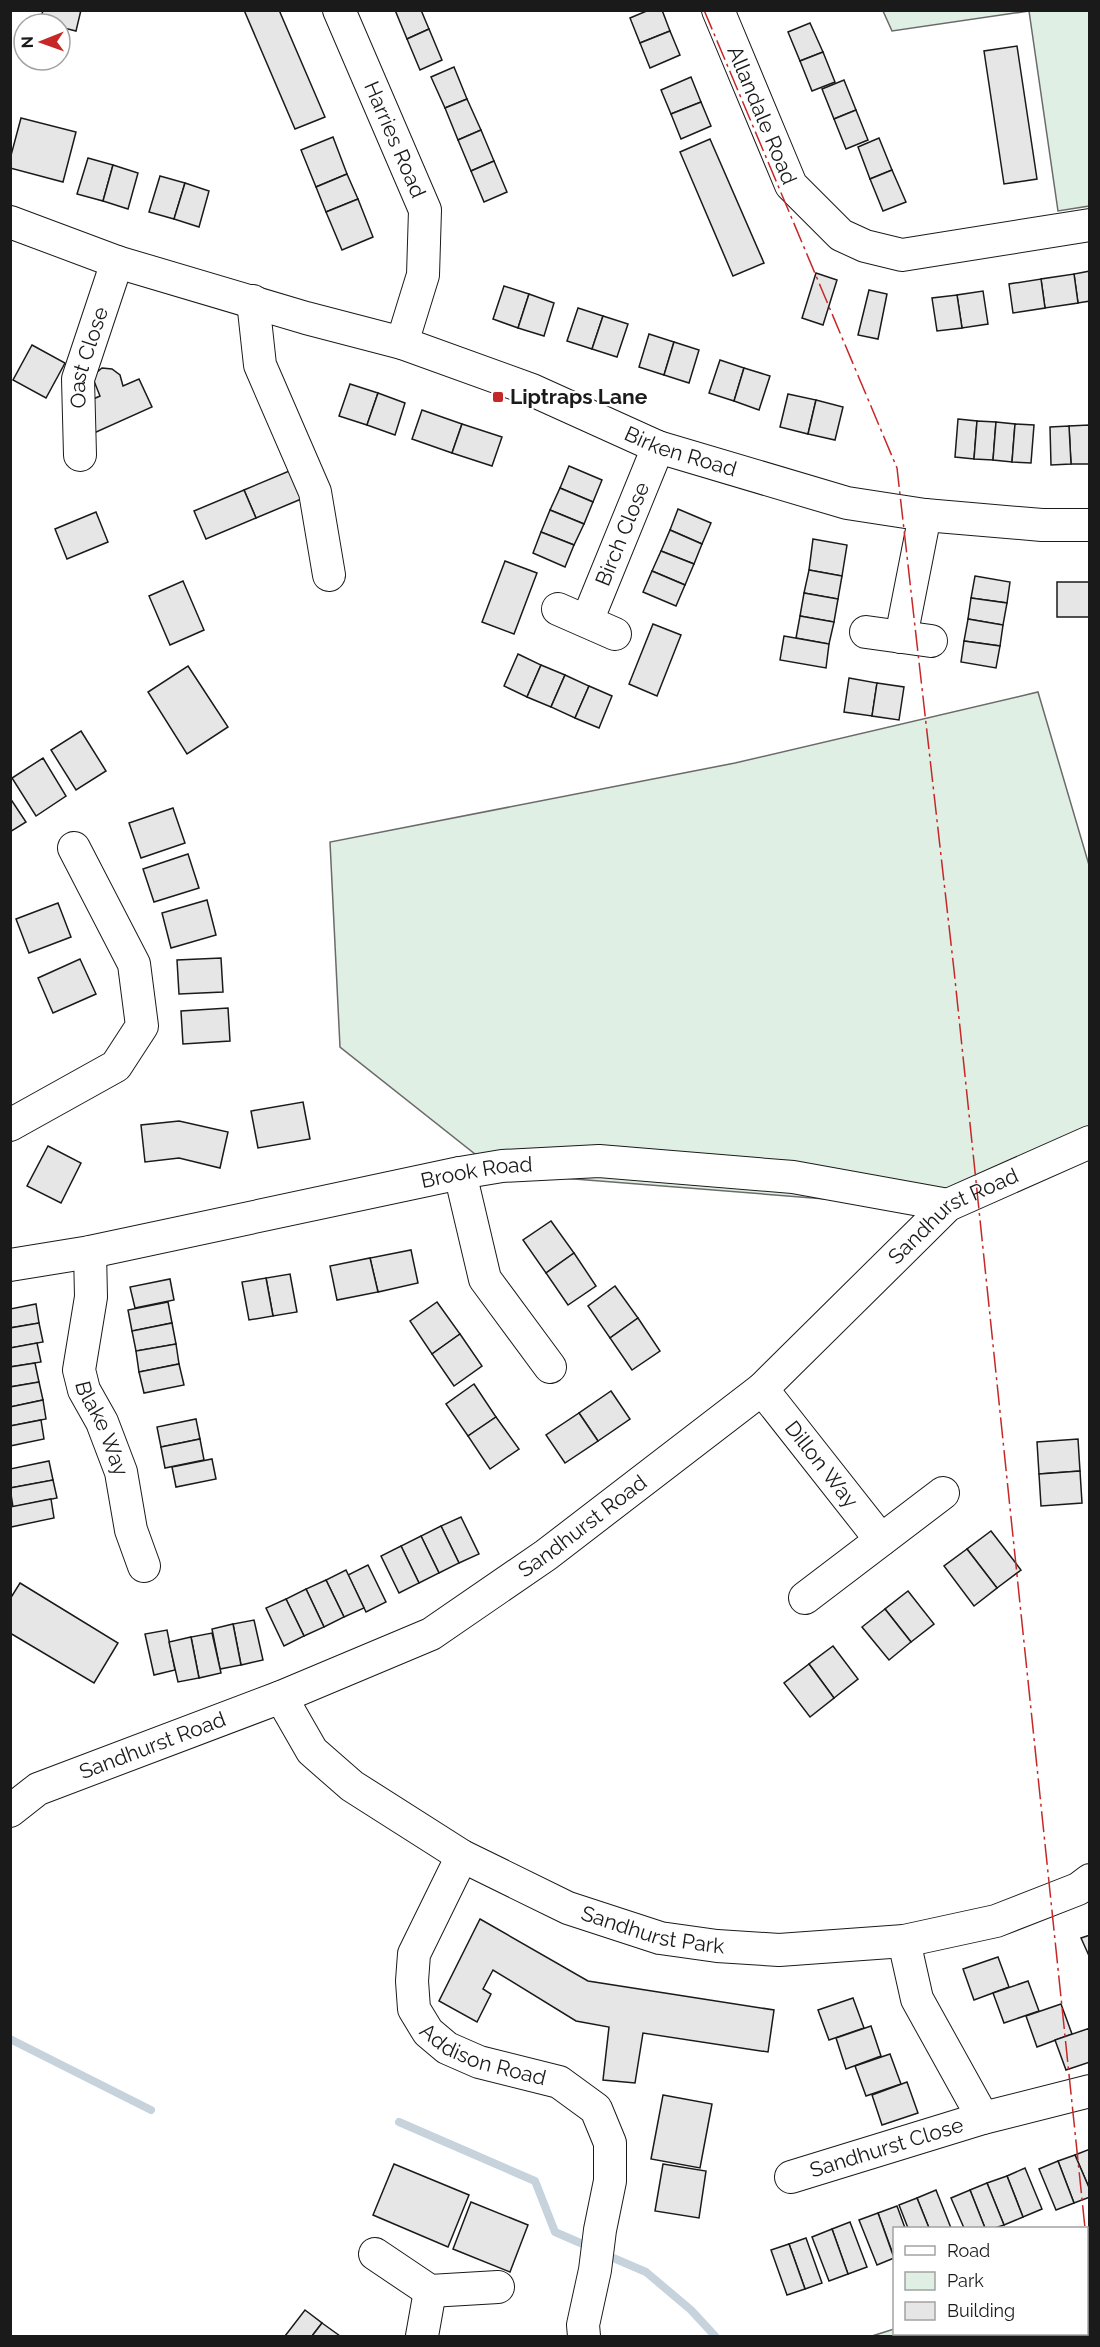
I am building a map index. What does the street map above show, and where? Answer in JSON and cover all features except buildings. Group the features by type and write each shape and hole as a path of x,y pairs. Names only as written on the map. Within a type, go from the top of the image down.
{"street":[{"name":"Harries Road","path":"339,10 425,210 423,275 402,343"},
{"name":"Allandale Road","path":"718,10 791,185 841,235 866,246 902,255 1089,225"},
{"path":"10,222 117,262 253,301 260,366 315,492 329,575"},
{"name":"Oast Close","path":"80,455 78,379 117,262"},
{"name":"Birken Road","path":"253,301 402,343 532,390 658,447 847,503 925,515 1042,525 1089,525"},
{"name":"Birch Close","path":"558,609 601,628 658,447"},
{"path":"901,637 925,515"},
{"path":"866,632 932,641"},
{"path":"10,1125 116,1066 142,1026 134,964 74,848"},
{"name":"Sandhurst Road","path":"10,1811 39,1789 281,1697 431,1634 546,1555 762,1389 948,1205 1089,1142"},
{"name":"Brook Road","path":"10,1265 90,1252 502,1166 599,1161 793,1176 948,1205"},
{"path":"460,1173 485,1279 550,1367"},
{"name":"Blake Way","path":"90,1252 92,1297 79,1370 84,1390 102,1422 121,1472 131,1530 144,1566"},
{"name":"Dillon Way","path":"762,1389 881,1540"},
{"path":"805,1598 943,1493"},
{"name":"Sandhurst Park","path":"281,1697 312,1751 352,1786 462,1856 568,1908 660,1938 717,1946 779,1950 904,1941 996,1921 1078,1889 1089,1880"},
{"name":"Addison Road","path":"462,1856 414,1954 412,1981 414,2009 428,2032 447,2049 479,2062 559,2082 596,2109 610,2143 610,2181 583,2325 584,2337"},
{"name":"Sandhurst Close","path":"904,1941 918,1999 984,2118"},
{"name":"Sandhurst Close","path":"791,2177 984,2118 1089,2091"},
{"path":"375,2254 430,2291 498,2287"},
{"path":"422,2337 430,2291"}],"green space":[{"path":"883,11 1029,11 892,31"},
{"path":"1029,11 1089,11 1089,206 1058,211"},
{"path":"1038,692 1089,865 1089,1128 926,1207 499,1173 340,1047 330,842 735,763"},
{"path":"1088,2262 1089,2336 872,2336 893,2329 893,2335 1088,2335"}],"waterway":[{"path":"10,2039 151,2110"},
{"path":"399,2122 535,2181 555,2232 592,2248"},
{"path":"604,2254 646,2272 691,2310 715,2336"}],"power":[{"path":"704,10 897,468 954,970 1085,2227"},
{"path":"1088,2252 1090,2266"}],"place":[{"name":"Liptraps Lane","path":"498,397"}]}
